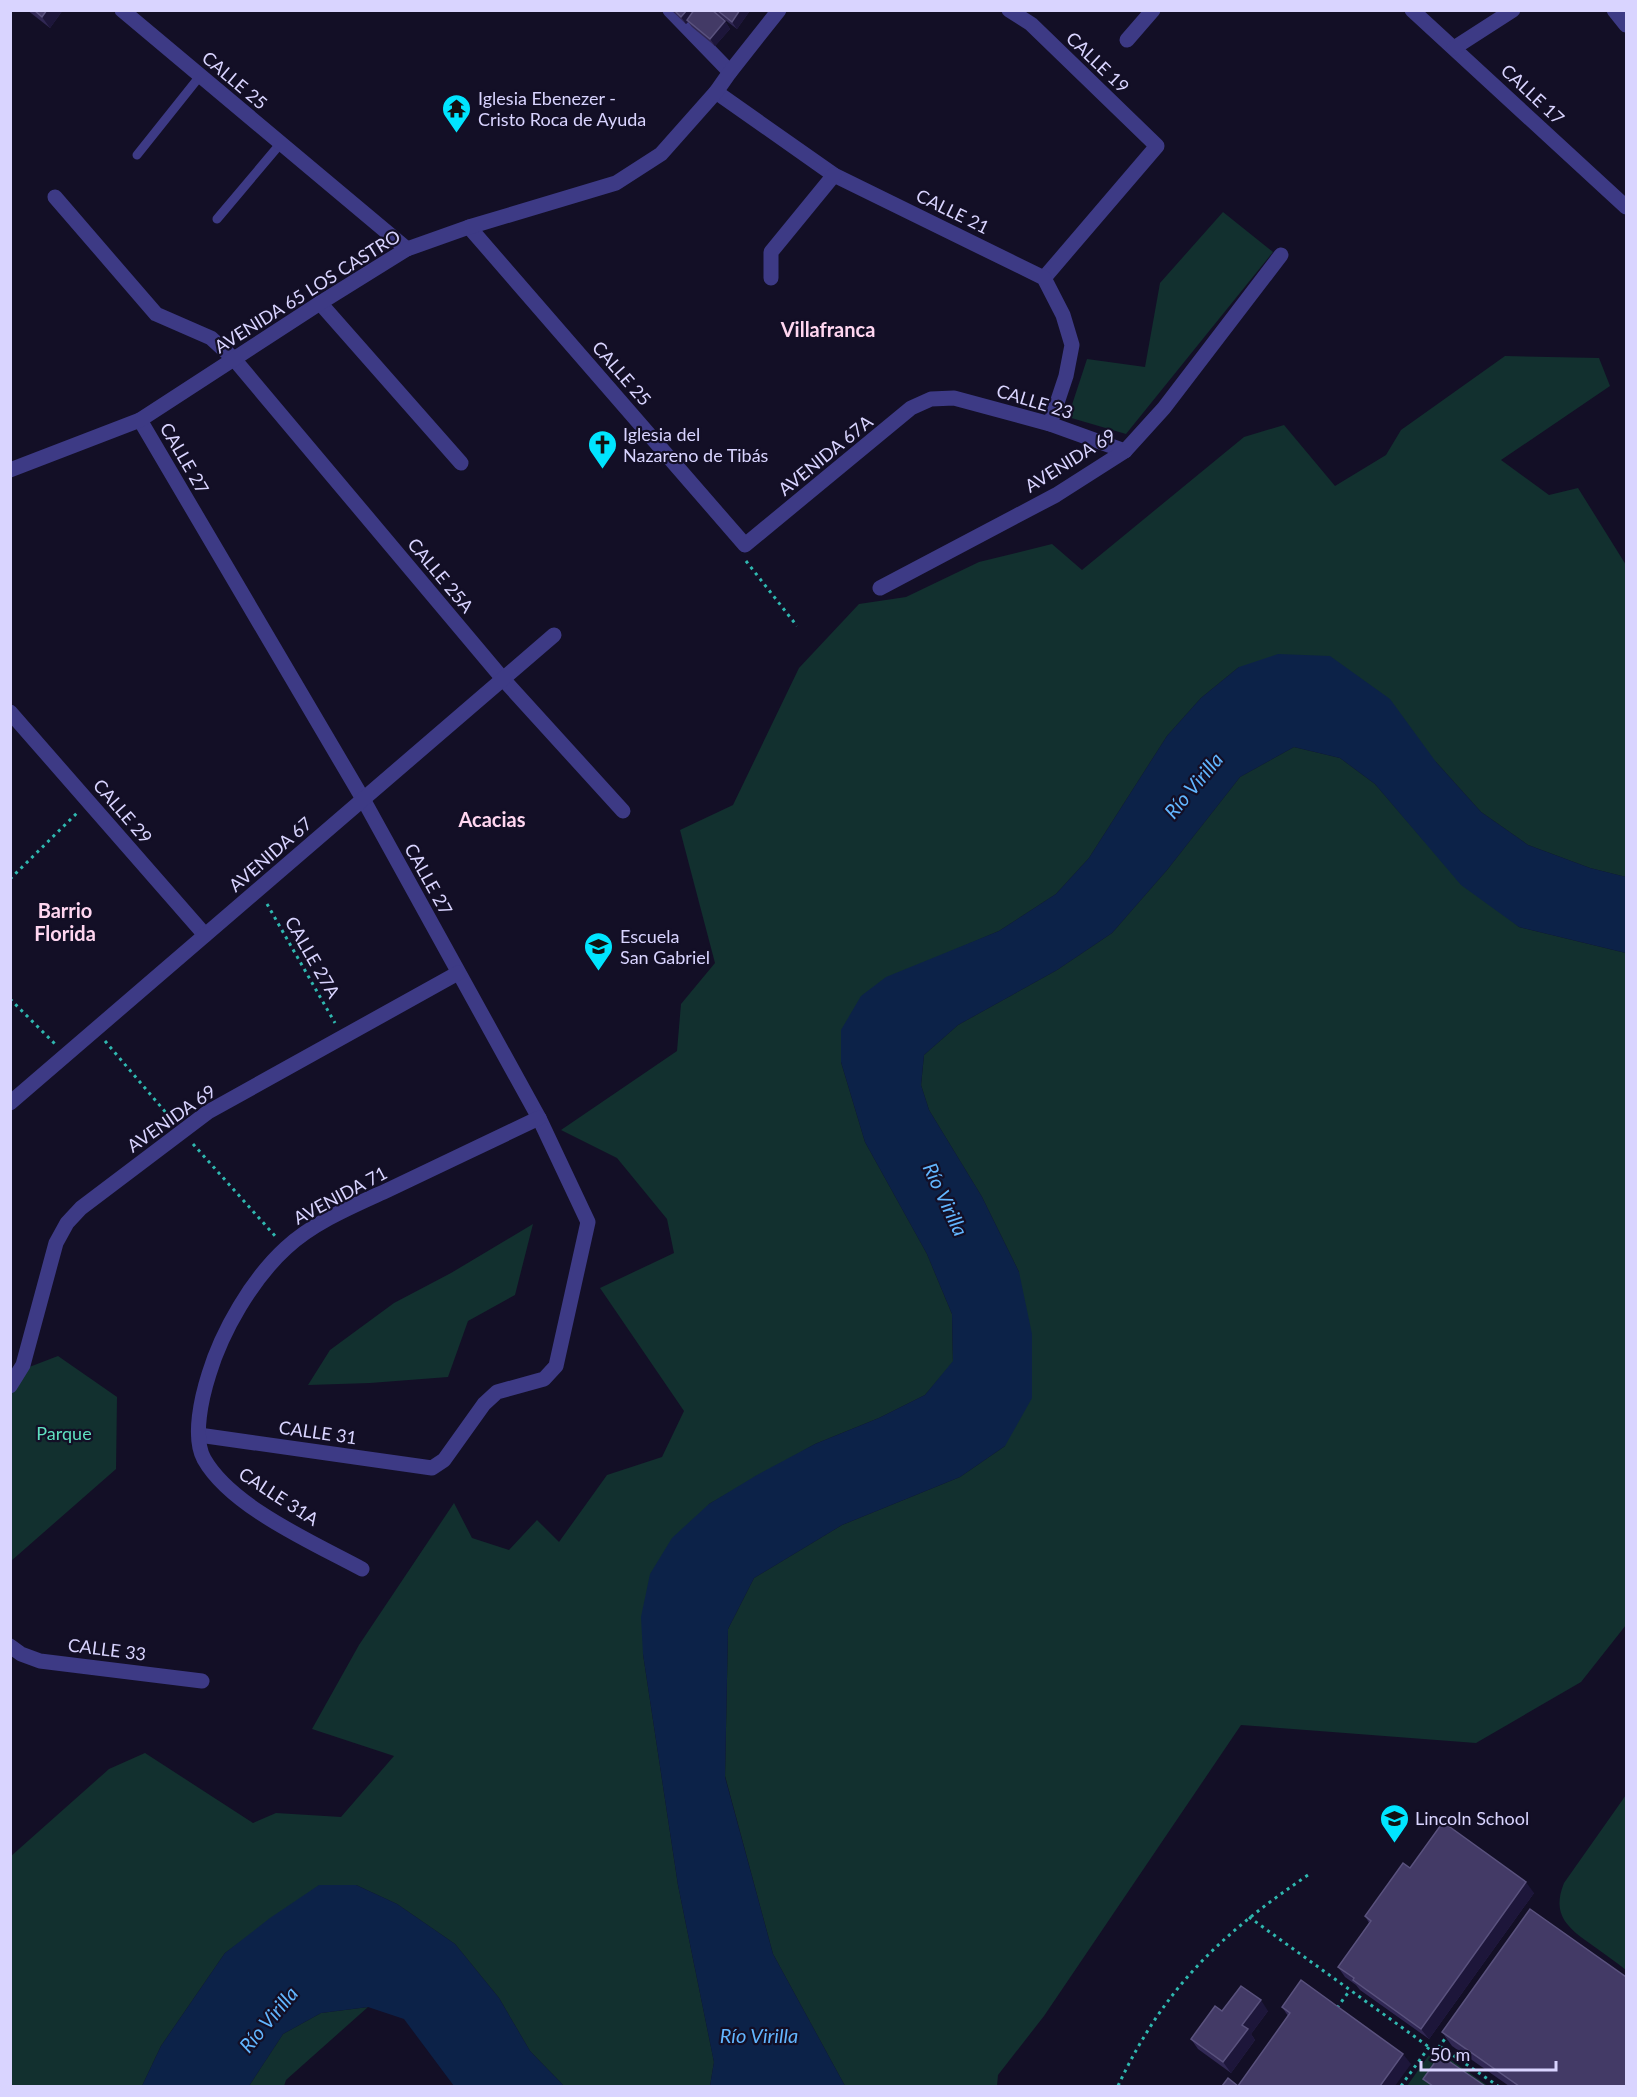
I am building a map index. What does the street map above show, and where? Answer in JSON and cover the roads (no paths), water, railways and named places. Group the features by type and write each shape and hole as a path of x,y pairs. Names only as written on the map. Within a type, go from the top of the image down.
{"street":[{"name":"CALLE 25","path":"122,10 407,249"},
{"path":"670,10 730,72"},
{"name":"AVENIDA 65 LOS CASTRO","path":"10,470 140,420 407,249 469,227 616,183 661,154 716,92 779,10"},
{"name":"CALLE 19","path":"1009,10 1031,24 1157,146 1044,278"},
{"path":"1127,40 1153,10"},
{"name":"CALLE 17","path":"1412,10 1626,207"},
{"path":"1454,48 1514,10"},
{"path":"1614,10 1626,25"},
{"name":"CALLE 21","path":"716,92 834,175 1044,278"},
{"path":"771,278 771,252 834,175"},
{"name":"CALLE 25A","path":"55,198 156,314 211,338 234,359 503,679 623,811"},
{"name":"CALLE 25","path":"469,227 746,545"},
{"name":"AVENIDA 69","path":"880,588 1056,495 1125,451 1164,408 1281,255"},
{"path":"1044,278 1063,315 1072,345 1066,376 1050,424"},
{"path":"320,303 461,463"},
{"name":"CALLE 23","path":"931,399 954,398 1050,424 1125,451"},
{"name":"AVENIDA 67A","path":"746,545 911,408 931,399"},
{"name":"CALLE 27","path":"140,420 363,799 539,1118 588,1222 556,1366 544,1379 497,1392 484,1404 444,1460 432,1468"},
{"name":"AVENIDA 67","path":"10,1103 554,635"},
{"name":"CALLE 29","path":"10,712 205,935"},
{"name":"AVENIDA 69","path":"10,1386 23,1365 56,1243 67,1223 81,1208 208,1112 458,973"},
{"name":"AVENIDA 71","path":"199,1435 201,1398 216,1351 238,1310 261,1276 286,1248 306,1232 358,1204 539,1118"},
{"name":"CALLE 31","path":"199,1435 432,1468"},
{"name":"CALLE 31A","path":"199,1435 203,1457 228,1489 276,1522 362,1569"},
{"name":"CALLE 33","path":"10,1646 21,1654 40,1661 202,1681"}],"lane":[{"path":"137,155 200,76"},
{"path":"218,219 281,143"}],"water":[{"name":"Río Virilla","path":"1278,654 1330,656 1390,699 1436,762 1481,812 1528,845 1590,868 1626,877 1626,953 1519,927 1461,885 1375,784 1340,758 1294,747 1240,777 1167,870 1112,933 1057,970 958,1025 924,1055 921,1085 929,1110 982,1197 1019,1272 1032,1334 1032,1398 1005,1446 960,1477 842,1525 754,1578 728,1629 725,1777 773,1954 845,2086 710,2086 714,2062 678,1885 643,1654 641,1617 650,1574 672,1538 709,1504 815,1444 879,1418 925,1395 953,1361 952,1314 927,1254 865,1142 841,1062 841,1030 861,996 886,977 999,931 1056,894 1089,858 1167,736 1201,698 1239,667"},
{"name":"Río Virilla","path":"319,1885 356,1885 397,1904 455,1944 499,1998 530,2051 564,2086 454,2086 404,2019 368,2007 321,2013 283,2034 249,2086 142,2086 161,2046 225,1953 270,1918"}],"place":[{"name":"Iglesia Ebenezer - Cristo Roca de Ayuda","path":"457,134"},
{"name":"Iglesia del Nazareno de Tibás","path":"602,470"},
{"name":"Escuela San Gabriel","path":"599,972"},
{"name":"Lincoln School","path":"1394,1844"}],"district":[{"name":"Villafranca","path":"828,329"},
{"name":"Acacias","path":"492,819"},
{"name":"Barrio Florida","path":"65,922"}],"park label":[{"name":"Parque","path":"64,1433"}]}
